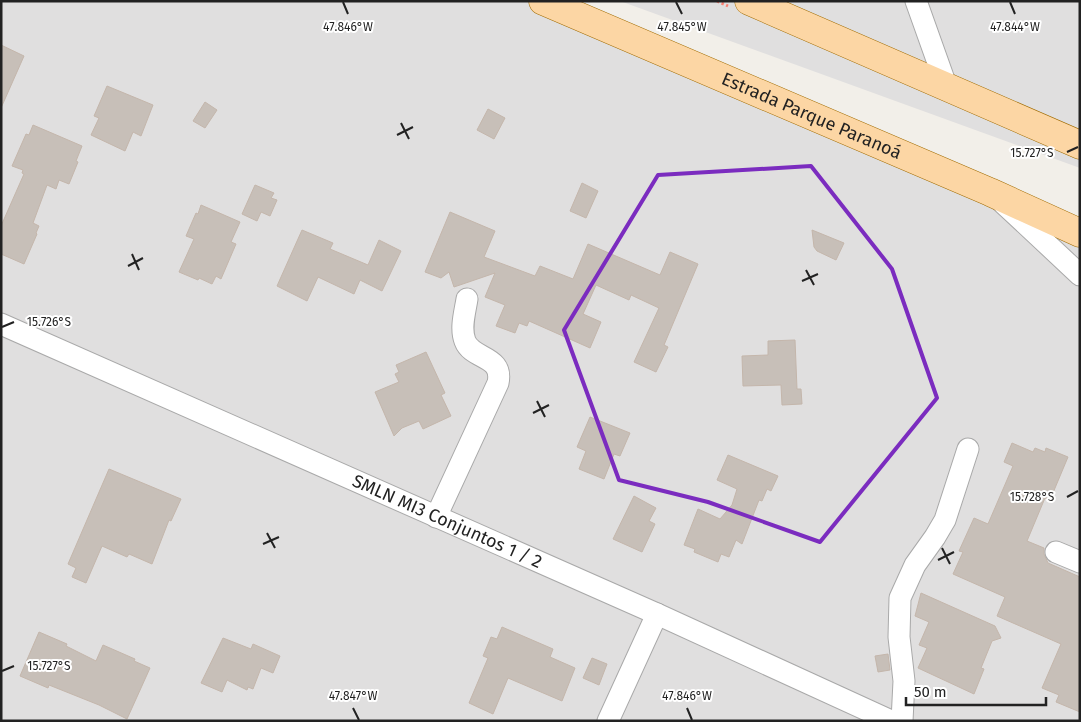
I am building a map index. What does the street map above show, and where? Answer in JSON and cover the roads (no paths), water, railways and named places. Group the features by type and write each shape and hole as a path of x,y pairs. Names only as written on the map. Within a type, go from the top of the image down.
{"main road":[{"name":"Estrada Parque Paranoá","path":"544,1 990,192 1080,233"},
{"path":"749,1 1080,145"}],"street":[{"path":"916,1 947,88"},
{"path":"990,192 1080,275"},
{"path":"436,517 500,377 495,366 468,346 465,341 463,327 467,299"},
{"name":"SMLN MI3 Conjuntos 1 / 2","path":"1,324 657,614 891,721"},
{"path":"902,721 904,681 899,637 900,598 915,565 936,537 945,520 968,448"},
{"path":"1056,552 1080,562"},
{"path":"608,721 657,614"}]}
